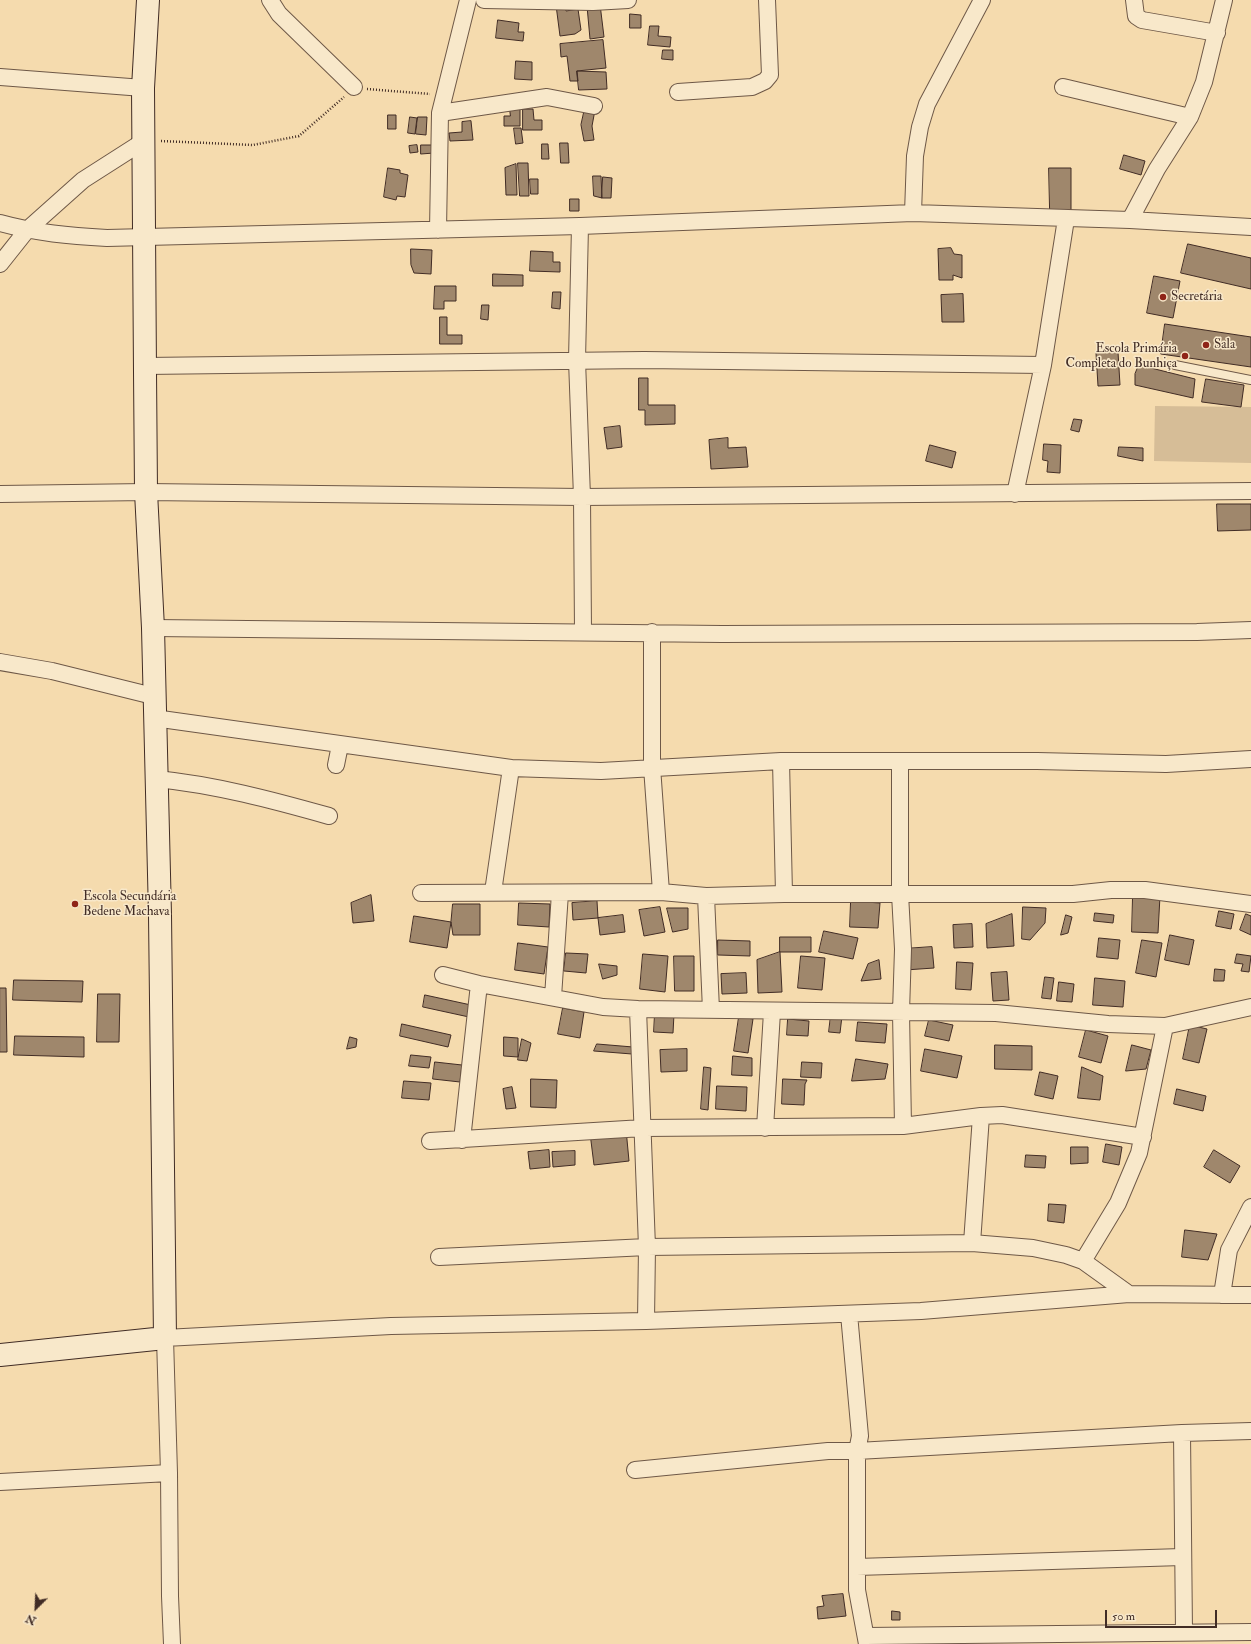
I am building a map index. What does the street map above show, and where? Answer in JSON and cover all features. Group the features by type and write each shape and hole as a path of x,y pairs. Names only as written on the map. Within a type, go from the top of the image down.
{"street":[{"path":"148,0 144,88 146,492 153,628 153,696 157,779 165,1338 170,1473 170,1596 172,1644"},
{"path":"270,0 279,14 354,88"},
{"path":"438,230 440,113 468,0"},
{"path":"484,0 594,2 628,0"},
{"path":"678,92 752,87 764,81 770,75 767,0"},
{"path":"913,214 915,156 920,127 927,104 982,0"},
{"path":"1134,0 1136,16 1142,20 1217,33"},
{"path":"1130,220 1157,169 1190,117 1204,82 1224,0"},
{"path":"0,77 144,88"},
{"path":"1064,87 1190,117"},
{"path":"440,113 547,96 594,106"},
{"path":"0,264 27,230 83,180 144,141"},
{"path":"0,223 27,230 64,236 145,237 580,226 913,214 1130,220 1251,227"},
{"path":"1015,494 1043,365 1066,219"},
{"path":"580,226 577,360 582,497 583,632"},
{"path":"145,366 577,360 1043,365"},
{"path":"0,494 146,492 582,497 1251,491"},
{"path":"153,628 730,634 1197,632 1251,630"},
{"path":"652,632 652,767 661,892"},
{"path":"0,662 52,672 153,696"},
{"path":"154,718 511,768 602,771 652,767 782,761 1037,761 1166,764 1251,759"},
{"path":"336,765 340,745"},
{"path":"782,761 784,894"},
{"path":"900,762 900,894 903,949 901,1012 903,1126"},
{"path":"493,892 511,768"},
{"path":"157,779 194,783 256,796 329,816"},
{"path":"421,893 493,892 560,894 661,892 706,896 784,894 1073,894 1111,890 1145,890 1251,904"},
{"path":"553,997 560,894"},
{"path":"706,896 711,1010"},
{"path":"443,975 479,984 603,1007 638,1009 772,1012 996,1013 1108,1024 1165,1026 1251,1007"},
{"path":"462,1140 479,984"},
{"path":"638,1009 647,1247 646,1321"},
{"path":"765,1128 772,1012"},
{"path":"1082,1261 1118,1203 1139,1153 1165,1026"},
{"path":"430,1142 643,1128 903,1126 981,1116 1002,1115 1143,1137"},
{"path":"972,1243 981,1116"},
{"path":"1222,1295 1228,1250 1251,1207"},
{"path":"439,1257 647,1247 972,1243 1033,1248 1082,1261 1129,1294"},
{"path":"0,1355 165,1338 391,1326 646,1321 922,1311 1129,1294 1251,1295"},
{"path":"849,1314 860,1436 858,1451 857,1590 866,1640 1184,1632 1251,1632"},
{"path":"635,1470 828,1451 858,1451 1182,1433 1251,1431"},
{"path":"1182,1433 1182,1557 1184,1632"},
{"path":"0,1482 170,1473"},
{"path":"857,1566 1182,1557"}],"lane":[{"path":"1175,365 1251,380"}],"path":[{"path":"144,141 253,145 299,136 354,88 445,95"}],"shaded area":[{"path":"1155,406 1251,407 1251,463 1154,461"}],"building":[{"path":"565,4 566,11 578,9 581,30 575,34 560,36 556,5"},
{"path":"600,4 604,37 590,39 587,6"},
{"path":"630,14 641,15 641,28 630,28"},
{"path":"498,20 519,23 518,32 524,32 523,41 496,38"},
{"path":"650,26 659,26 658,36 671,37 670,47 648,45"},
{"path":"603,40 606,68 577,71 578,81 570,81 567,56 561,57 560,44"},
{"path":"663,50 673,50 673,60 662,59"},
{"path":"516,61 532,62 532,80 515,79"},
{"path":"577,71 606,72 607,89 579,90"},
{"path":"585,108 595,110 592,126 594,140 584,141 581,125"},
{"path":"510,109 520,109 520,126 504,126 504,116 510,116"},
{"path":"523,109 533,109 534,120 542,120 542,130 523,130"},
{"path":"388,115 396,115 396,129 388,129"},
{"path":"410,117 417,118 415,134 408,133"},
{"path":"418,117 427,117 426,135 416,134"},
{"path":"471,121 473,140 450,141 449,133 462,132 462,122"},
{"path":"514,128 521,128 523,143 516,144"},
{"path":"560,143 568,143 569,163 561,163"},
{"path":"542,144 548,144 549,159 542,159"},
{"path":"417,145 418,152 410,153 409,146"},
{"path":"421,145 433,145 434,153 421,154"},
{"path":"1124,155 1145,161 1141,175 1120,169"},
{"path":"518,163 528,163 529,196 520,196"},
{"path":"516,164 517,195 506,195 505,168"},
{"path":"388,168 400,170 400,173 408,175 405,197 397,196 396,200 384,197"},
{"path":"1049,168 1071,168 1071,210 1050,210"},
{"path":"593,176 601,176 602,198 594,196"},
{"path":"603,177 612,178 611,198 602,198"},
{"path":"530,179 538,179 538,194 531,194"},
{"path":"570,199 579,199 579,211 570,211"},
{"path":"1188,244 1251,258 1251,289 1181,273"},
{"path":"951,248 954,254 962,255 962,278 953,275 953,280 939,280 938,249"},
{"path":"411,249 432,250 431,274 414,273 411,265"},
{"path":"531,251 553,252 553,262 560,262 560,272 530,271"},
{"path":"493,274 523,275 523,286 493,286"},
{"name":"Secretária","path":"1154,276 1180,281 1173,318 1147,313"},
{"path":"435,286 456,286 456,301 444,301 444,309 434,309"},
{"path":"553,292 561,292 560,309 552,308"},
{"path":"963,294 964,322 942,322 941,295"},
{"path":"482,305 489,305 488,320 481,319"},
{"path":"440,317 447,317 447,335 462,335 462,344 440,344"},
{"name":"Sala","path":"1165,324 1251,337 1251,367 1161,354"},
{"path":"1118,352 1120,385 1098,386 1096,353"},
{"name":"Sala","path":"1139,365 1195,379 1193,398 1135,385 1135,374"},
{"path":"639,378 648,378 648,405 675,405 675,424 645,425 645,410 639,410"},
{"name":"Sala","path":"1206,379 1244,385 1241,407 1202,402"},
{"path":"1074,419 1082,420 1079,432 1071,430"},
{"path":"620,426 622,447 607,449 604,428"},
{"path":"728,438 728,448 746,447 748,467 711,469 709,440"},
{"path":"1044,444 1061,445 1060,473 1047,472 1048,461 1043,460"},
{"path":"930,445 956,452 952,468 926,461"},
{"path":"1119,447 1143,448 1143,461 1118,456"},
{"path":"1217,504 1251,504 1251,530 1218,531"},
{"path":"371,895 374,921 353,923 351,903"},
{"path":"1133,895 1160,896 1158,933 1132,932"},
{"path":"597,901 598,918 573,920 572,903"},
{"path":"851,901 880,903 878,928 850,927"},
{"path":"519,903 550,904 549,927 518,925"},
{"path":"453,904 480,904 480,935 453,935 451,922"},
{"path":"660,907 665,932 644,936 639,910"},
{"path":"1023,907 1046,908 1045,923 1030,940 1022,939"},
{"path":"667,908 688,908 688,929 673,932"},
{"path":"1219,911 1234,914 1231,929 1216,926"},
{"path":"1095,913 1114,915 1113,923 1094,921"},
{"path":"1012,914 1014,946 987,948 986,924"},
{"path":"1246,914 1251,916 1251,935 1240,930"},
{"path":"623,915 625,932 600,935 598,918"},
{"path":"1066,915 1072,917 1068,933 1061,935"},
{"path":"414,916 451,922 447,948 410,942"},
{"path":"972,924 973,947 954,948 953,925"},
{"path":"824,931 858,938 853,959 819,952"},
{"path":"1170,935 1194,940 1189,965 1165,960"},
{"path":"780,937 811,937 811,952 780,952"},
{"path":"1099,938 1120,940 1118,959 1097,957"},
{"path":"718,940 750,941 750,956 718,955"},
{"path":"1142,940 1162,943 1156,977 1136,973"},
{"path":"518,943 548,947 544,974 515,970"},
{"path":"932,947 934,968 905,970 903,949"},
{"path":"780,952 782,992 758,993 757,960"},
{"path":"566,953 588,954 586,973 564,971"},
{"path":"643,954 668,956 665,992 640,989"},
{"path":"1237,954 1251,956 1249,972 1241,971 1243,964 1235,963"},
{"path":"674,956 694,956 694,991 675,991"},
{"path":"801,956 825,958 822,990 798,988"},
{"path":"879,960 881,979 861,981 868,964"},
{"path":"957,962 973,963 971,990 956,989"},
{"path":"599,964 617,966 617,975 603,979"},
{"path":"1215,969 1225,970 1224,981 1214,981"},
{"path":"1007,972 1009,1000 993,1001 991,973"},
{"path":"746,973 747,993 722,994 721,974"},
{"path":"1045,977 1054,978 1051,999 1042,998"},
{"path":"1095,978 1125,981 1123,1007 1093,1005"},
{"path":"14,980 83,981 82,1002 13,1000"},
{"path":"1059,982 1074,984 1072,1002 1057,1001"},
{"path":"0,988 6,988 7,1052 0,1052"},
{"path":"98,994 120,994 119,1042 97,1042"},
{"path":"425,995 471,1005 469,1017 423,1007"},
{"path":"563,1008 584,1012 580,1038 558,1034"},
{"path":"655,1013 674,1014 673,1033 654,1032"},
{"path":"831,1015 842,1016 840,1033 829,1032"},
{"path":"739,1017 753,1019 748,1053 734,1051"},
{"path":"788,1019 809,1021 808,1036 787,1035"},
{"path":"929,1020 953,1025 949,1041 925,1036"},
{"path":"858,1022 887,1024 885,1043 856,1041"},
{"path":"402,1024 451,1035 448,1047 400,1036"},
{"path":"1190,1025 1207,1029 1199,1063 1183,1059"},
{"path":"1086,1030 1108,1036 1101,1063 1079,1057"},
{"path":"15,1036 84,1037 84,1057 14,1055"},
{"path":"350,1037 357,1039 356,1047 347,1049"},
{"path":"504,1037 518,1038 518,1057 504,1056"},
{"path":"522,1039 531,1043 527,1061 518,1060"},
{"path":"597,1044 633,1047 632,1054 594,1051"},
{"path":"995,1045 1032,1046 1032,1070 995,1069"},
{"path":"1132,1045 1151,1050 1146,1069 1126,1071"},
{"path":"687,1049 687,1071 661,1072 660,1050"},
{"path":"925,1049 962,1056 957,1078 921,1071"},
{"path":"411,1055 431,1057 429,1068 409,1066"},
{"path":"733,1056 752,1058 752,1076 732,1075"},
{"path":"856,1059 888,1064 885,1079 852,1081"},
{"path":"435,1062 462,1065 460,1082 433,1079"},
{"path":"802,1062 822,1063 821,1078 801,1077"},
{"path":"704,1067 711,1068 708,1110 701,1109"},
{"path":"1082,1067 1103,1076 1100,1100 1078,1098"},
{"path":"1040,1072 1058,1076 1053,1099 1035,1095"},
{"path":"531,1079 557,1080 556,1108 531,1107"},
{"path":"783,1079 807,1080 805,1084 804,1105 782,1104"},
{"path":"404,1081 431,1083 429,1100 402,1098"},
{"path":"717,1086 747,1087 746,1111 716,1109"},
{"path":"512,1087 516,1108 506,1109 503,1089"},
{"path":"1177,1089 1206,1096 1203,1111 1174,1104"},
{"path":"626,1129 629,1161 594,1165 590,1133"},
{"path":"1106,1144 1122,1147 1119,1165 1103,1162"},
{"path":"1071,1147 1088,1147 1088,1163 1071,1164"},
{"path":"549,1150 550,1167 530,1169 528,1152"},
{"path":"1214,1150 1240,1166 1230,1183 1204,1167"},
{"path":"575,1151 575,1165 553,1167 552,1152"},
{"path":"1026,1155 1046,1156 1045,1168 1025,1167"},
{"path":"1049,1204 1066,1205 1064,1223 1048,1221"},
{"path":"1185,1230 1217,1234 1208,1260 1182,1257"},
{"path":"843,1594 846,1616 818,1619 817,1607 824,1606 822,1596"},
{"path":"892,1611 900,1612 900,1620 892,1620"}],"place":[{"name":"Secretária","path":"1163,297"},
{"name":"Sala","path":"1206,345"},
{"name":"Escola Primária Completa do Bunhiça","path":"1185,356"},
{"name":"Escola Secundária Bedene Machava","path":"75,904"}]}
